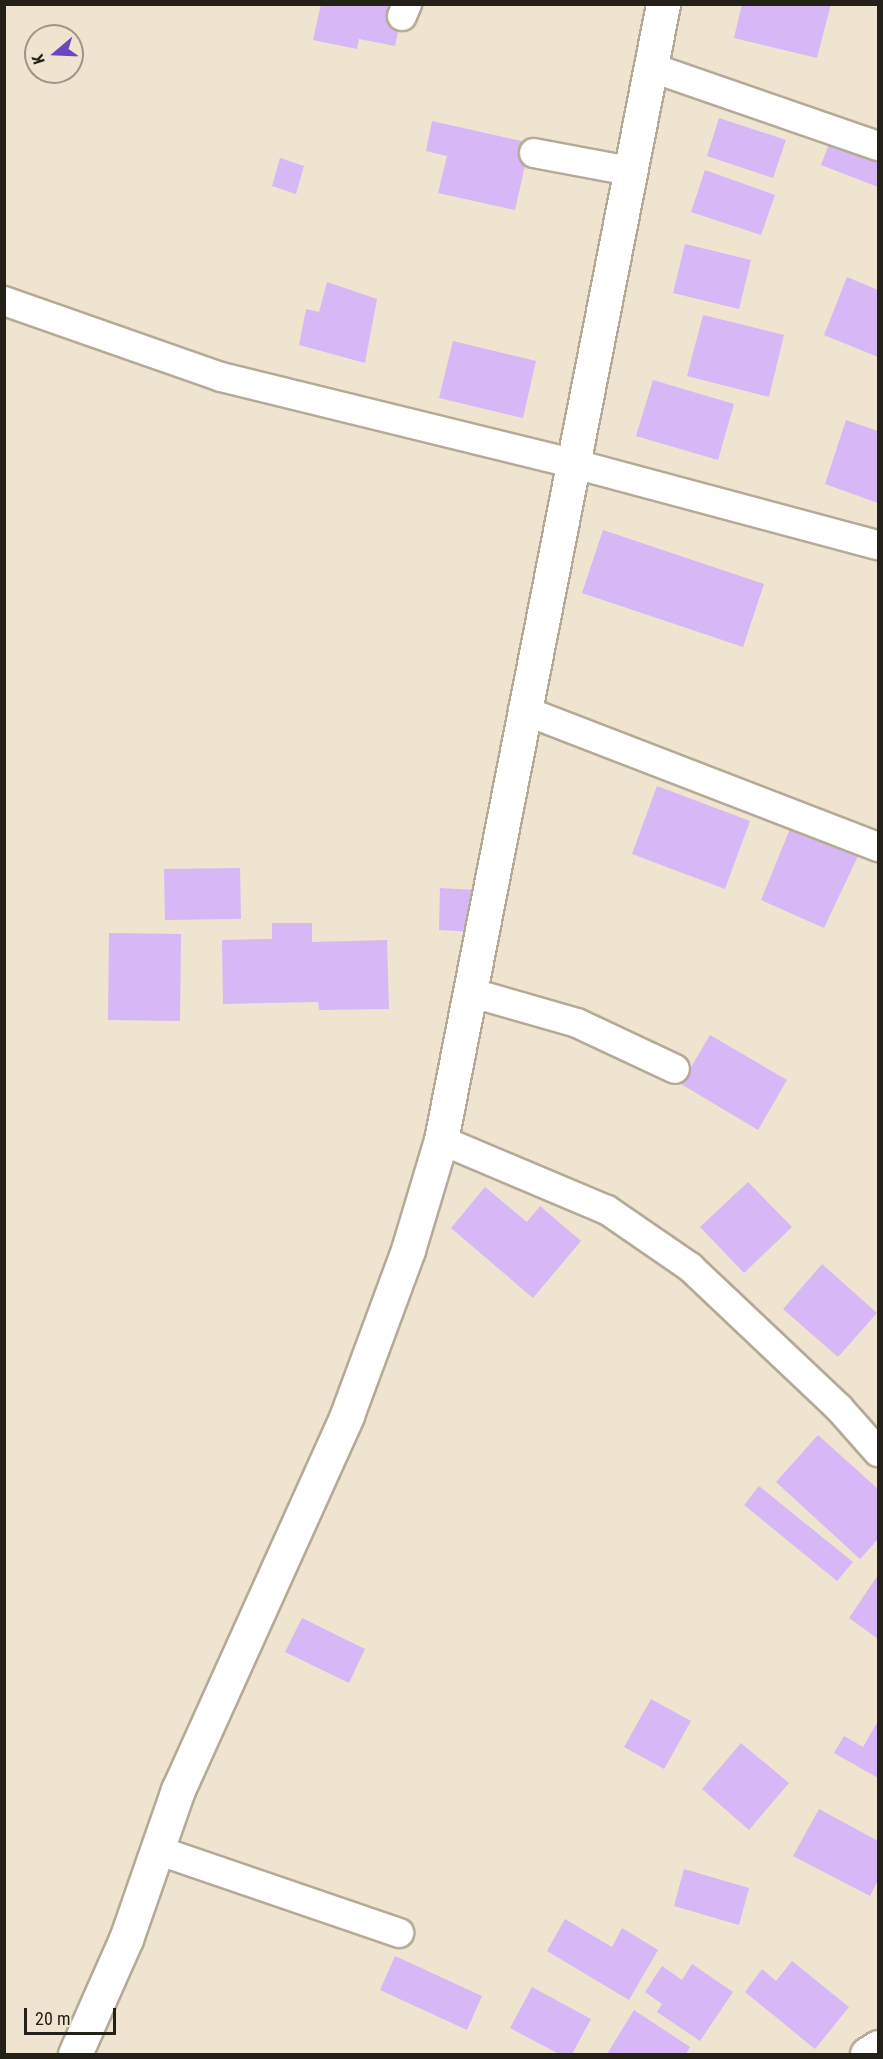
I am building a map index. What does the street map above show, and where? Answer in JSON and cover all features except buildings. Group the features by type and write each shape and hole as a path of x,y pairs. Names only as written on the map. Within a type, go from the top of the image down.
{"street":[{"path":"75,2055 126,1939 178,1790 347,1415 408,1250 441,1140 469,992 493,886 523,710 662,5"},
{"path":"650,67 879,146"},
{"path":"534,153 629,171"},
{"path":"4,301 221,377 571,463 879,545"},
{"path":"523,710 879,847"},
{"path":"469,992 577,1023 675,1069"},
{"path":"441,1140 607,1210 690,1267 839,1408 879,1452"},
{"path":"157,1850 399,1933"},
{"path":"867,2055 879,2047"}]}
